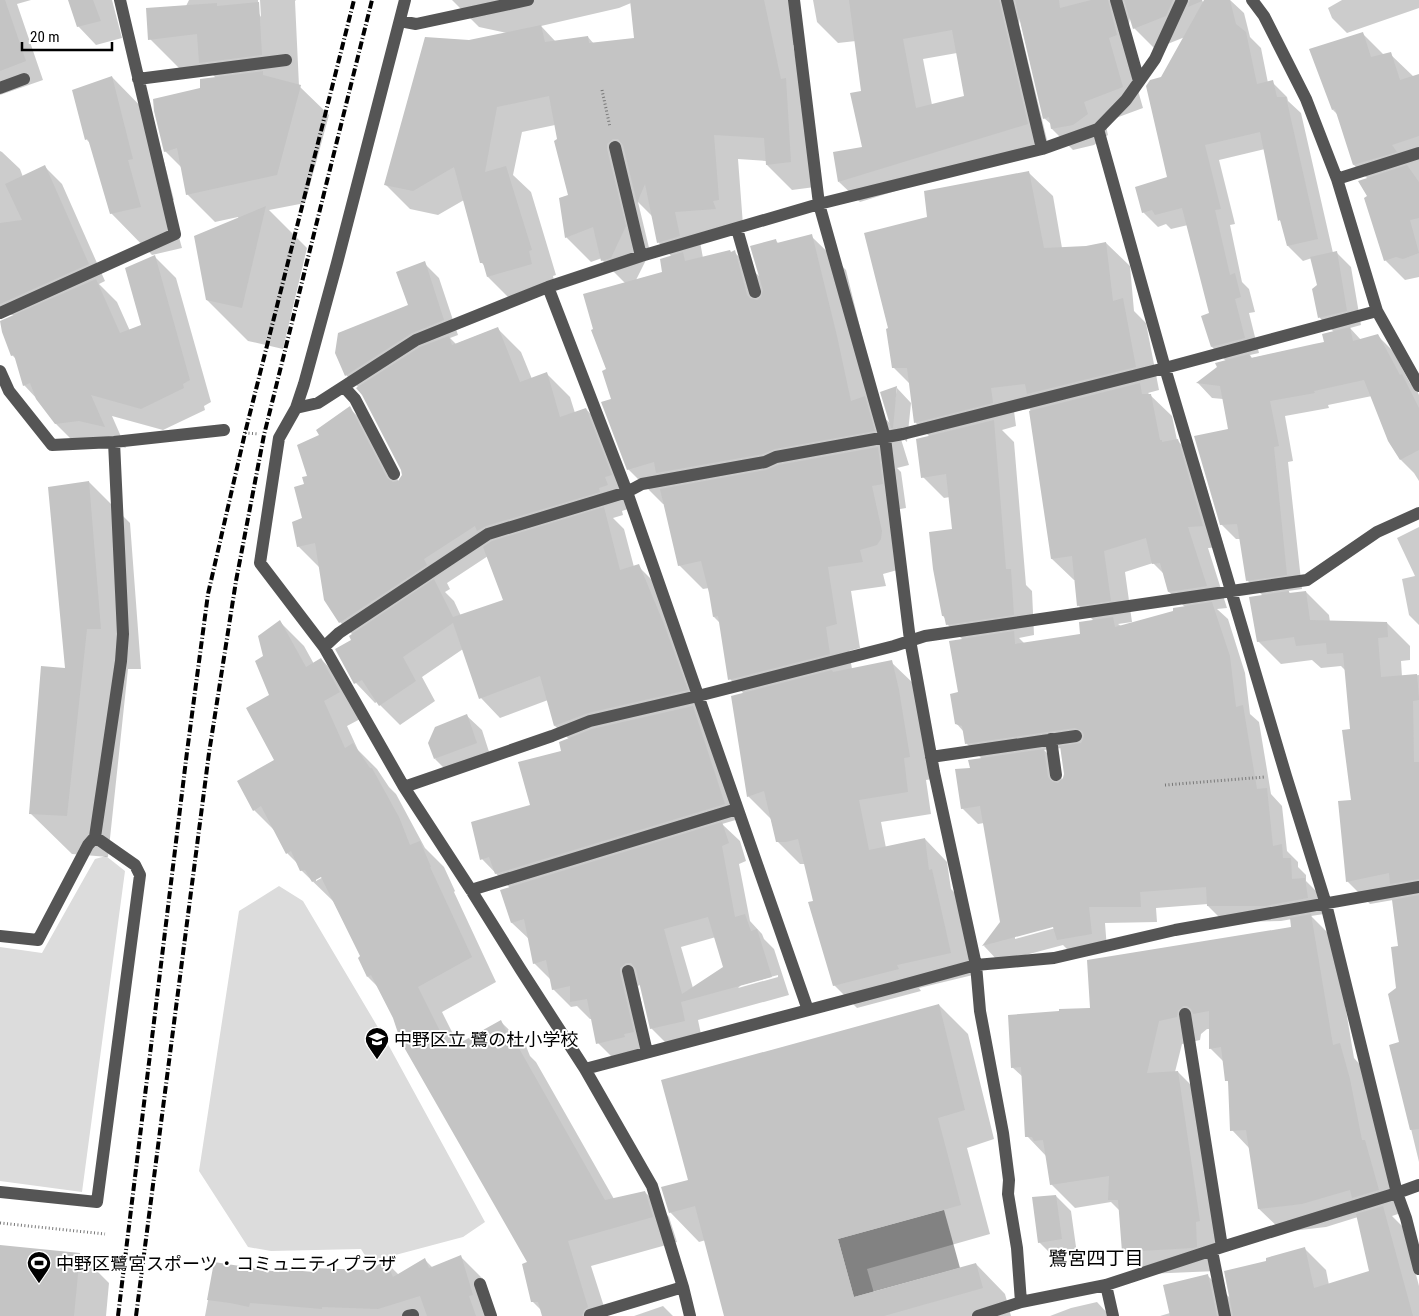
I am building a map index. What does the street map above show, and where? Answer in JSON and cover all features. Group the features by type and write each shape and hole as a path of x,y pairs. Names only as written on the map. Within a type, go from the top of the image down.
{"street":[{"path":"0,313 175,234 120,0"},
{"path":"405,0 340,254 304,384 296,408 279,438 260,563 324,647 404,787 585,1069 652,1186 683,1286 690,1316"},
{"path":"400,21 416,24 528,0"},
{"path":"794,0 819,204 885,438 910,640 932,757 976,964 980,1010 1003,1132 1009,1180 1008,1194 1017,1248 1021,1302"},
{"path":"1007,0 1042,148"},
{"path":"1116,0 1139,81"},
{"path":"296,408 318,403 416,340 548,287 641,256 819,204 1042,148 1098,129 1126,100 1155,59 1182,0"},
{"path":"1252,0 1264,16 1306,99 1337,179 1377,312 1419,386"},
{"path":"138,79 286,60"},
{"path":"0,88 24,78"},
{"path":"1098,129 1164,368 1326,904 1397,1193 1406,1218 1419,1269"},
{"path":"615,147 641,256"},
{"path":"1337,179 1419,153"},
{"path":"738,229 755,292"},
{"path":"548,287 628,492 808,1010"},
{"path":"324,647 339,633 488,534 628,492 642,484 765,462 776,457 885,438 1377,312"},
{"path":"0,371 4,391 52,445 114,442 224,430"},
{"path":"344,387 355,399 394,474"},
{"path":"0,936 38,940 88,846 95,837 123,634 114,442"},
{"path":"404,787 590,721 698,696 894,646 925,636 1307,580 1377,532 1419,513"},
{"path":"932,757 1076,736"},
{"path":"1051,739 1056,775"},
{"path":"471,890 737,809"},
{"path":"0,1192 97,1202 140,875 134,866 95,837"},
{"path":"585,1069 976,964 1054,958 1175,930 1419,887"},
{"path":"628,971 647,1052"},
{"path":"1186,1014 1225,1316"},
{"path":"978,1316 1021,1302 1106,1285 1419,1185"},
{"path":"480,1284 491,1316"},
{"path":"1106,1285 1112,1316"},
{"path":"590,1315 683,1286"}],"path":[{"path":"602,90 615,147"},
{"path":"224,430 279,438"},
{"path":"1165,785 1286,776"},
{"path":"0,1223 105,1234"}],"shaded area":[{"path":"106,856 125,871 82,1192 0,1181 0,947 42,953 95,859"},
{"path":"279,886 303,901 389,1046 485,1222 463,1237 369,1262 361,1249 271,1251 248,1247 199,1171 239,911"},
{"path":"944,1210 960,1268 854,1297 838,1239"}],"building":[{"path":"0,0 5,0 26,61 0,71"},
{"path":"68,0 93,0 101,21 77,27"},
{"path":"630,0 764,0 781,79 786,78 791,162 766,165 764,138 714,135 719,200 713,201 716,209 675,212 680,236 657,243 645,184 637,203 623,145 618,139 613,139 607,144 607,149 626,226 611,258 601,261 593,227 565,238 559,198 568,195 554,141 557,139 549,96 497,107 485,172 506,166 532,250 529,251 532,264 487,277 483,263 480,263 454,167 413,191 384,185 425,37 469,40 541,25 545,42 588,36 589,43 634,38"},
{"path":"849,0 999,0 1028,124 838,182 833,152 862,147 850,93 861,91","holes":["952,30 964,96 916,108 903,39"]},
{"path":"1015,0 1059,0 1060,8 1091,0 1108,0 1117,35 1109,38 1123,87 1084,102 1088,114 1073,125 1051,129 1049,117 1043,119"},
{"path":"1124,0 1173,0 1166,16 1133,29"},
{"path":"1190,0 1202,0 1202,1 1188,7"},
{"path":"1204,0 1230,0 1236,24 1246,32 1257,84 1273,80 1277,97 1286,97 1318,239 1287,246 1280,220 1278,221 1260,132 1205,145 1221,209 1215,210 1230,275 1235,273 1241,297 1235,299 1245,338 1211,347 1201,316 1209,313 1182,208 1155,215 1152,210 1142,213 1135,187 1167,177 1146,86 1150,80 1161,77"},
{"path":"259,2 262,55 199,63 197,34 148,40 146,8 217,3 217,6"},
{"path":"1363,32 1371,57 1391,52 1400,80 1419,74 1419,136 1392,145 1397,152 1353,165 1335,109 1332,110 1309,49"},
{"path":"263,71 263,75 301,85 277,175 186,195 177,148 164,152 153,99 200,88 200,79"},
{"path":"112,76 133,159 128,160 141,207 110,214 88,139 85,140 72,90"},
{"path":"45,165 89,264 0,304 0,223 22,220 5,184"},
{"path":"1407,165 1419,182 1419,218 1410,220 1419,253 1403,259 1396,257 1384,261 1364,198 1367,196 1358,181"},
{"path":"1029,171 1044,248 1086,246 1106,242 1113,301 1123,298 1136,367 1027,394 1025,384 991,388 993,403 914,423 907,368 892,368 886,329 888,328 864,233 927,217 924,191"},
{"path":"266,206 242,308 206,300 194,236"},
{"path":"812,234 851,401 865,396 875,431 656,473 654,462 627,470 601,402 611,399 602,371 606,369 591,330 593,329 583,294 662,272 660,259 683,252 685,261 735,250 747,295 757,300 761,297 763,290 750,246 776,239 777,243"},
{"path":"1337,251 1347,311 1318,318 1312,289 1317,285 1310,257"},
{"path":"155,255 190,380 183,384 184,388 141,409 91,395 105,427 79,421 55,424 36,399 30,383 23,386 14,355 11,356 0,321 96,279 120,333 141,325 125,268"},
{"path":"425,261 444,320 412,333 345,376 335,353 338,333 408,305 396,272"},
{"path":"498,327 520,382 547,372 560,417 586,408 612,475 605,477 608,485 599,488 600,492 486,526 477,531 475,526 424,559 427,565 339,623 324,600 315,543 297,547 292,522 302,518 294,487 304,484 302,477 307,476 297,445 319,435 316,430 350,406 387,478 393,482 398,481 402,475 401,470 362,395 356,388 420,347 449,336 452,345"},
{"path":"1350,327 1353,341 1378,334 1400,375 1402,374 1419,408 1419,450 1400,460 1388,441 1364,380 1314,391 1315,393 1270,401 1279,446 1274,447 1287,575 1246,581 1237,524 1220,525 1194,436 1228,429 1220,386 1196,383 1217,367 1215,363 1249,354 1251,358 1324,342 1322,334"},
{"path":"1140,383 1142,394 1151,394 1160,440 1162,442 1178,439 1203,526 1188,527 1207,586 1168,592 1160,563 1152,564 1146,538 1104,551 1111,601 1077,606 1072,556 1051,559 1029,411"},
{"path":"897,386 893,428 891,428 880,392"},
{"path":"994,420 1006,569 1011,569 1014,615 946,625 944,616 942,616 933,569 929,532 952,529 946,474 921,478 916,439"},
{"path":"878,447 883,484 872,486 882,531 881,539 877,545 860,550 863,562 828,567 837,624 826,627 830,654 728,680 718,616 713,617 701,561 678,566 660,489"},
{"path":"89,481 101,629 87,629 67,816 29,814 41,666 65,668 48,487"},
{"path":"604,507 620,570 639,564 664,624 688,690 588,713 554,726 540,676 479,699 453,623 403,657 416,681 379,706 362,680 354,684 335,649 351,640 349,636 434,579 453,617 503,600 483,547 492,541"},
{"path":"1289,591 1289,593 1306,591 1310,620 1387,622 1388,637 1378,638 1381,677 1417,674 1419,700 1413,701 1414,762 1419,762 1419,879 1390,884 1389,873 1346,882 1338,801 1351,800 1342,730 1350,729 1343,653 1327,654 1326,643 1296,646 1294,637 1257,642 1249,597"},
{"path":"1212,602 1230,656 1236,707 1243,705 1257,789 1267,788 1273,846 1282,844 1283,858 1291,858 1292,879 1305,878 1308,898 1265,906 1207,906 1206,887 1140,892 1141,907 1089,907 1092,934 1057,940 1053,927 982,946 1000,922 980,806 961,809 955,769 970,768 968,760 1044,749 1048,777 1053,782 1058,783 1064,774 1060,746 1081,743 1084,735 1082,731 1075,728 965,744 962,726 955,724 950,694 958,692 949,641 1014,631 1015,644 1080,634 1079,622 1113,617 1115,627 1173,611 1173,608"},
{"path":"280,620 306,667 321,658 340,692 324,701 345,748 353,743 370,768 372,768 399,817 410,845 420,841 430,867 472,957 418,987 449,1049 501,1020 509,1037 512,1036 605,1200 645,1191 653,1217 568,1241 588,1307 584,1310 582,1316 542,1316 538,1302 531,1302 522,1264 527,1262 401,1042 393,1018 371,975 367,977 358,958 360,956 321,877 312,882 305,870 300,871 291,851 286,854 261,806 253,811 237,781 274,760 246,708 269,695 255,661 263,656 258,636"},
{"path":"892,660 910,757 904,758 908,792 859,800 869,850 925,838 929,870 932,869 951,953 897,965 899,969 833,986 808,902 813,901 798,839 776,842 764,791 747,797 731,696 832,670 833,672"},
{"path":"693,706 725,804 495,874 489,857 480,860 471,822 530,805 518,762 561,751 559,742 592,729"},
{"path":"467,714 477,743 434,759 428,743 435,727"},
{"path":"722,822 729,843 722,846 735,917 745,914 751,931 757,929 772,977 681,1002 685,1021 650,1029 636,969 631,963 626,963 620,968 620,973 634,1032 624,1034 625,1037 596,1044 587,999 570,1002 570,986 552,990 546,960 533,964 524,919 511,923 500,890","holes":["708,917 723,967 682,994 664,929"]},
{"path":"1419,895 1419,1129 1410,1130 1389,1045 1399,1042 1388,994 1396,988 1391,947 1398,946 1392,900"},
{"path":"1311,914 1333,1045 1340,1043 1350,1079 1362,1140 1365,1140 1379,1190 1352,1198 1350,1190 1302,1204 1258,1209 1246,1130 1230,1131 1228,1081 1225,1081 1221,1047 1209,1049 1209,1011 1193,1014 1191,1009 1183,1006 1178,1011 1177,1017 1159,1021 1147,1073 1178,1071 1200,1221 1196,1222 1197,1247 1122,1252 1118,1200 1108,1200 1109,1176 1050,1185 1043,1140 1034,1141 1032,1137 1025,1137 1021,1067 1011,1068 1008,1015 1059,1011 1059,1009 1090,1008 1087,960 1291,927 1290,918"},
{"path":"939,1004 965,1110 938,1118 961,1205 838,1239 854,1297 976,1263 983,1288 884,1316 724,1316 695,1206 669,1213 661,1187 688,1180 661,1080"},
{"path":"1056,1195 1062,1239 1038,1243 1032,1197"},
{"path":"1383,1206 1413,1316 1233,1316 1224,1271 1266,1261 1266,1258 1305,1247 1314,1288 1369,1271 1356,1214"},
{"name":"中野区鷺宮スポーツ・コミュニティプラザ","path":"0,1245 80,1253 74,1316 0,1316"},
{"path":"461,1255 473,1295 469,1296 476,1316 427,1316 420,1296 378,1309 322,1307 322,1309 250,1303 249,1307 207,1300 214,1262 279,1272 279,1269 314,1272 314,1268 367,1270 386,1261 393,1277 425,1258 429,1268"},
{"path":"1208,1274 1217,1316 1170,1316 1163,1285"}],"railway":[{"path":"118,1316 208,594 245,433 354,0"},
{"path":"136,1316 209,753 236,581 264,435 372,0"}],"place":[{"name":"中野区立 鷺の杜小学校","path":"377,1060"},
{"name":"中野区鷺宮スポーツ・コミュニティプラザ","path":"39,1284"}],"district":[{"name":"鷺宮四丁目","path":"1096,1258"}]}
